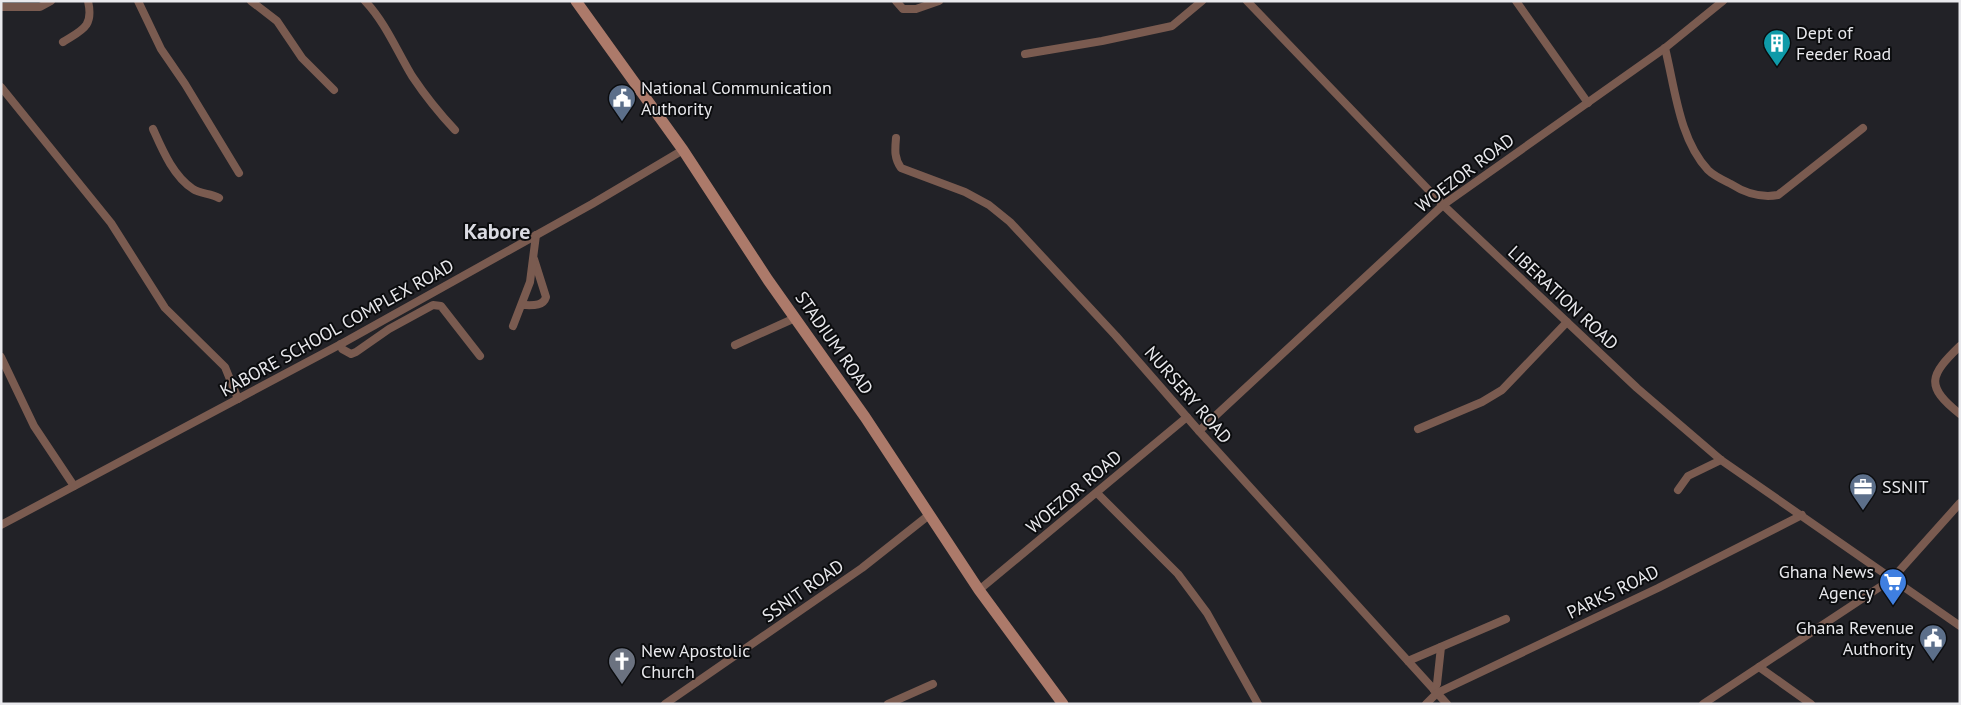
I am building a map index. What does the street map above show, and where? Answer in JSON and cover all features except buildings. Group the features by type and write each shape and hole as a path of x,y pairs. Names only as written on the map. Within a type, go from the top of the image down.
{"main road":[{"name":"STADIUM ROAD","path":"576,1 683,150 979,590 1063,704"}],"street":[{"path":"1,7 40,7 51,1"},
{"path":"62,42 82,30 89,23 88,1"},
{"path":"138,1 161,49 185,84 239,173"},
{"path":"251,1 277,21 302,58 334,90"},
{"path":"365,1 394,42 412,75 434,108 455,130"},
{"path":"896,1 903,9 916,9 940,1"},
{"path":"1025,54 1102,41 1172,26 1202,1"},
{"name":"LIBERATION ROAD","path":"1247,1 1443,205 1637,388 1721,460 1960,626"},
{"path":"1516,1 1588,102"},
{"name":"WOEZOR ROAD","path":"1199,431 1443,205 1665,48 1723,1"},
{"path":"1665,48 1685,135 1709,172 1739,189 1768,197 1778,195 1863,128"},
{"path":"1,86 110,222 165,308 225,367 238,400"},
{"path":"153,128 166,156 180,176 193,189 219,198"},
{"name":"NURSERY ROAD","path":"896,138 896,162 901,168 965,192 989,205 1010,222 1116,336 1199,431 1447,704"},
{"name":"KABORE SCHOOL COMPLEX ROAD","path":"1,525 341,344 683,150"},
{"path":"513,326 530,282 536,235"},
{"path":"522,305 540,305 545,302 546,297 533,258"},
{"path":"341,344 342,349 346,353 356,352 389,329 433,305 441,306 480,356"},
{"path":"735,345 795,318"},
{"path":"1418,429 1482,402 1502,390 1567,322"},
{"path":"1960,346 1941,364 1936,373 1935,382 1937,392 1943,402 1960,414"},
{"path":"1,357 34,426 74,486"},
{"name":"WOEZOR ROAD","path":"979,590 1187,417"},
{"path":"1678,490 1688,476 1721,460"},
{"path":"1097,493 1178,574 1207,613 1258,704"},
{"path":"1703,704 1892,579 1960,503"},
{"name":"SSNIT ROAD","path":"665,704 862,568 929,515"},
{"name":"PARKS ROAD","path":"1436,692 1658,588 1802,515"},
{"path":"1408,661 1506,620"},
{"path":"1426,704 1436,692 1441,647"},
{"path":"1758,667 1811,704"},
{"path":"888,704 933,684"}],"place":[{"name":"Dept of Feeder Road","path":"1777,67"},
{"name":"National Communication Authority","path":"622,122"},
{"name":"SSNIT","path":"1863,511"},
{"name":"Ghana News Agency","path":"1893,606"},
{"name":"Ghana Revenue Authority","path":"1933,662"},
{"name":"New Apostolic Church","path":"622,685"}],"district":[{"name":"Kabore","path":"497,231"}]}
